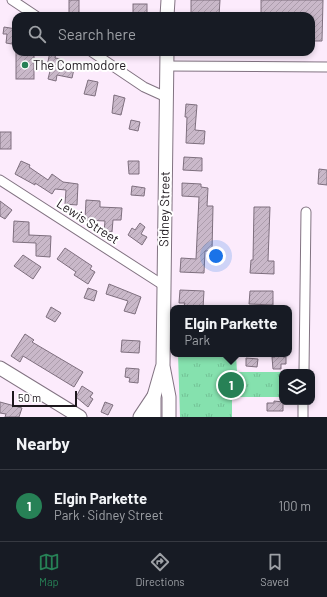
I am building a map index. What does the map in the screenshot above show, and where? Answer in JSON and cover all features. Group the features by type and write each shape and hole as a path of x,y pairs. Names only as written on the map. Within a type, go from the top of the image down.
{"main road":[{"path":"168,0 168,12"},
{"name":"Sidney Street","path":"167,56 163,366 169,397 169,417"},
{"name":"Sidney Street","path":"154,417 154,396 163,366"},
{"path":"0,368 80,417"},
{"path":"140,417 154,396"}],"street":[{"path":"12,0 30,12"},
{"path":"98,56 144,87 166,97"},
{"path":"166,66 327,67"},
{"name":"Lewis Street","path":"0,180 163,284"},
{"path":"304,369 306,212"},
{"path":"303,405 303,417"}],"green space":[{"path":"178,357 236,357 237,372 279,372 279,397 232,397 232,417 180,417"}],"building":[{"path":"69,0 79,0 79,12 69,12"},
{"path":"191,0 220,0 219,12 191,12"},
{"path":"261,0 323,0 322,41 315,41 315,12 261,12"},
{"path":"133,4 147,4 147,12 133,12"},
{"path":"4,27 12,28 12,44 6,43 7,34 3,34"},
{"name":"The Commodore","path":"16,56 34,56 34,79 16,79"},
{"path":"49,56 55,56 55,58 61,59 60,63 70,65 70,68 74,69 72,78 57,75 56,81 48,79 51,67 47,66"},
{"path":"88,80 98,82 95,96 84,94"},
{"path":"114,95 125,98 121,115 112,113"},
{"path":"186,104 197,105 195,130 205,131 204,144 186,143"},
{"path":"131,120 140,122 138,131 129,129"},
{"path":"0,132 11,132 11,149 0,149"},
{"path":"184,157 202,158 202,171 183,170"},
{"path":"21,161 30,165 29,167 48,180 52,174 63,182 78,184 77,205 65,204 66,190 55,189 52,194 35,183 35,185 15,174"},
{"path":"128,161 139,161 139,174 129,174"},
{"path":"319,169 327,170 327,185 318,184"},
{"path":"182,183 201,184 201,187 208,188 207,206 213,206 212,251 205,251 204,273 180,272 181,258 196,259 199,197 182,196"},
{"path":"132,186 145,188 144,196 131,195"},
{"path":"86,200 100,201 100,207 122,208 121,220 113,220 112,232 104,232 105,221 85,220"},
{"path":"0,201 12,210 5,219 0,216"},
{"path":"254,207 270,207 268,261 274,261 274,274 250,273 251,260 253,260"},
{"path":"14,221 29,222 29,235 51,236 50,257 36,256 36,243 13,242"},
{"path":"140,223 145,227 141,234 147,237 142,245 128,235 132,228 135,230"},
{"path":"65,248 92,266 90,269 95,272 88,284 74,275 76,272 57,259"},
{"path":"23,255 41,267 33,279 14,266"},
{"path":"109,284 141,297 135,314 124,311 128,301 106,294"},
{"path":"88,288 97,291 94,301 84,298"},
{"path":"180,290 204,291 203,305 184,305 185,303 179,303"},
{"path":"250,291 273,291 273,305 249,304"},
{"path":"51,307 61,313 55,322 46,317"},
{"path":"25,334 34,340 32,342 83,372 74,387 23,356 20,362 11,356"},
{"path":"122,340 140,341 139,353 121,352"},
{"path":"272,357 286,357 286,364 281,364 281,369 273,369"},
{"path":"246,358 258,359 257,367 246,366"},
{"path":"126,368 139,369 138,383 129,382 130,378 125,377"},
{"path":"82,386 93,393 90,397 93,399 88,407 76,397"},
{"path":"274,401 279,402 279,405 283,405 283,411 267,411 267,403 274,403"},
{"path":"0,402 22,408 19,417 5,417 6,414 0,413"},
{"path":"105,402 113,405 108,415 101,412"}],"place":[{"name":"The Commodore","path":"25,65"},
{"name":"Elgin Parkette","path":"231,385"}]}
